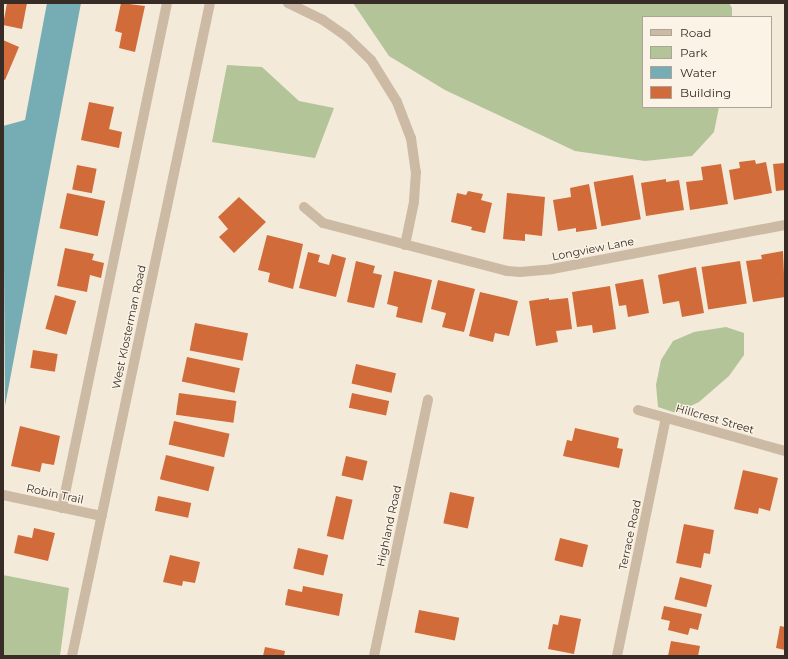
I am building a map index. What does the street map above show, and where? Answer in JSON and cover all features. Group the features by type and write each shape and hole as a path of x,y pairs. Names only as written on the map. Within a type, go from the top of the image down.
{"street":[{"path":"62,508 167,3"},
{"name":"West Klosterman Road","path":"72,656 210,3"},
{"path":"288,3 323,20 347,37 370,60 399,106 411,138 416,172 414,202 405,245"},
{"name":"Longview Lane","path":"304,207 323,223 507,271 536,271 785,225"},
{"name":"Highland Road","path":"374,656 428,400"},
{"name":"Hillcrest Street","path":"638,410 785,451"},
{"name":"Terrace Road","path":"617,656 666,418"},
{"name":"Robin Trail","path":"3,495 102,516"}],"green space":[{"path":"353,3 729,3 732,8 732,16 642,16 642,108 719,108 714,132 692,156 645,161 575,151 445,90 389,56"},
{"path":"227,65 262,67 299,101 334,108 315,158 212,142"},
{"path":"726,327 744,333 744,355 729,376 699,402 676,413 658,407 656,385 661,360 673,341 694,332"},
{"path":"3,575 69,588 60,656 3,656"}],"water":[{"path":"47,3 81,3 5,406 3,126 25,120"}],"building":[{"path":"7,3 27,3 22,29 3,25"},
{"path":"121,3 145,6 135,52 119,48 122,33 115,31"},
{"path":"3,40 19,47 5,80 3,79"},
{"path":"89,102 114,107 109,129 122,132 119,148 81,140"},
{"path":"755,160 756,164 766,162 772,193 734,200 729,170 740,168 739,162"},
{"path":"785,163 785,190 776,191 773,164"},
{"path":"721,164 728,204 690,210 686,182 703,180 701,167"},
{"path":"77,165 97,169 92,193 72,190"},
{"path":"633,175 641,219 601,226 594,182"},
{"path":"666,179 666,182 679,180 684,210 646,216 641,183"},
{"path":"589,184 597,229 576,232 576,228 558,231 553,200 571,197 570,188"},
{"path":"468,191 483,194 481,200 492,203 485,233 471,230 472,227 451,222 457,193 466,195"},
{"path":"67,193 105,201 98,236 60,228"},
{"path":"507,193 545,197 542,236 525,234 525,241 503,239"},
{"path":"239,197 266,222 234,253 219,237 228,229 218,217"},
{"path":"267,235 303,244 293,289 268,282 270,273 258,270"},
{"path":"65,248 94,254 92,260 104,263 101,278 90,275 87,292 57,286"},
{"path":"783,251 785,297 753,302 746,261 762,259 761,255"},
{"path":"308,252 320,255 318,262 329,265 332,254 346,258 336,297 299,288"},
{"path":"356,261 375,266 373,273 382,275 374,308 347,302"},
{"path":"740,261 747,303 708,310 701,267"},
{"path":"696,267 704,313 682,317 679,301 663,304 658,275"},
{"path":"394,271 432,280 422,323 396,317 398,307 387,304"},
{"path":"643,279 649,313 628,317 626,305 619,306 615,284"},
{"path":"438,280 475,289 464,332 442,327 446,313 431,309"},
{"path":"610,286 616,329 593,333 592,325 577,327 572,292"},
{"path":"480,292 518,301 509,336 495,333 493,342 469,336"},
{"path":"55,295 76,301 67,335 45,329"},
{"path":"549,298 549,300 568,298 572,329 556,331 558,342 536,346 529,301"},
{"path":"195,323 248,333 243,361 190,350"},
{"path":"33,350 58,354 55,372 30,368"},
{"path":"187,357 240,368 235,393 182,381"},
{"path":"356,364 396,373 391,393 352,383"},
{"path":"179,393 236,401 233,423 176,415"},
{"path":"352,393 389,401 386,416 349,408"},
{"path":"174,421 230,434 224,457 169,444"},
{"path":"20,426 60,436 54,465 42,463 40,472 11,466"},
{"path":"575,428 619,438 617,448 623,449 619,468 563,456 567,440 572,441"},
{"path":"166,455 215,467 208,491 160,479"},
{"path":"346,456 367,461 363,480 342,475"},
{"path":"743,470 778,478 770,511 759,508 758,514 734,509"},
{"path":"450,492 474,497 468,528 443,523"},
{"path":"158,496 191,503 188,518 155,511"},
{"path":"336,496 353,500 343,540 327,536"},
{"path":"684,524 714,530 710,554 704,553 701,568 676,563"},
{"path":"34,528 55,533 48,561 14,553 18,535 32,538"},
{"path":"560,538 588,545 583,567 554,560"},
{"path":"298,548 328,555 323,575 293,568"},
{"path":"170,555 200,562 195,583 183,581 182,586 163,582"},
{"path":"680,577 712,585 706,607 674,599"},
{"path":"303,586 343,594 339,616 285,605 288,589 302,592"},
{"path":"664,606 702,614 698,630 690,628 688,635 668,630 670,621 661,619"},
{"path":"419,610 459,618 455,640 415,633"},
{"path":"560,615 581,619 574,654 548,649 553,624 558,625"},
{"path":"780,626 785,627 785,650 776,648"},
{"path":"671,641 700,646 698,656 668,656"},
{"path":"265,647 285,651 284,656 263,656"}]}
